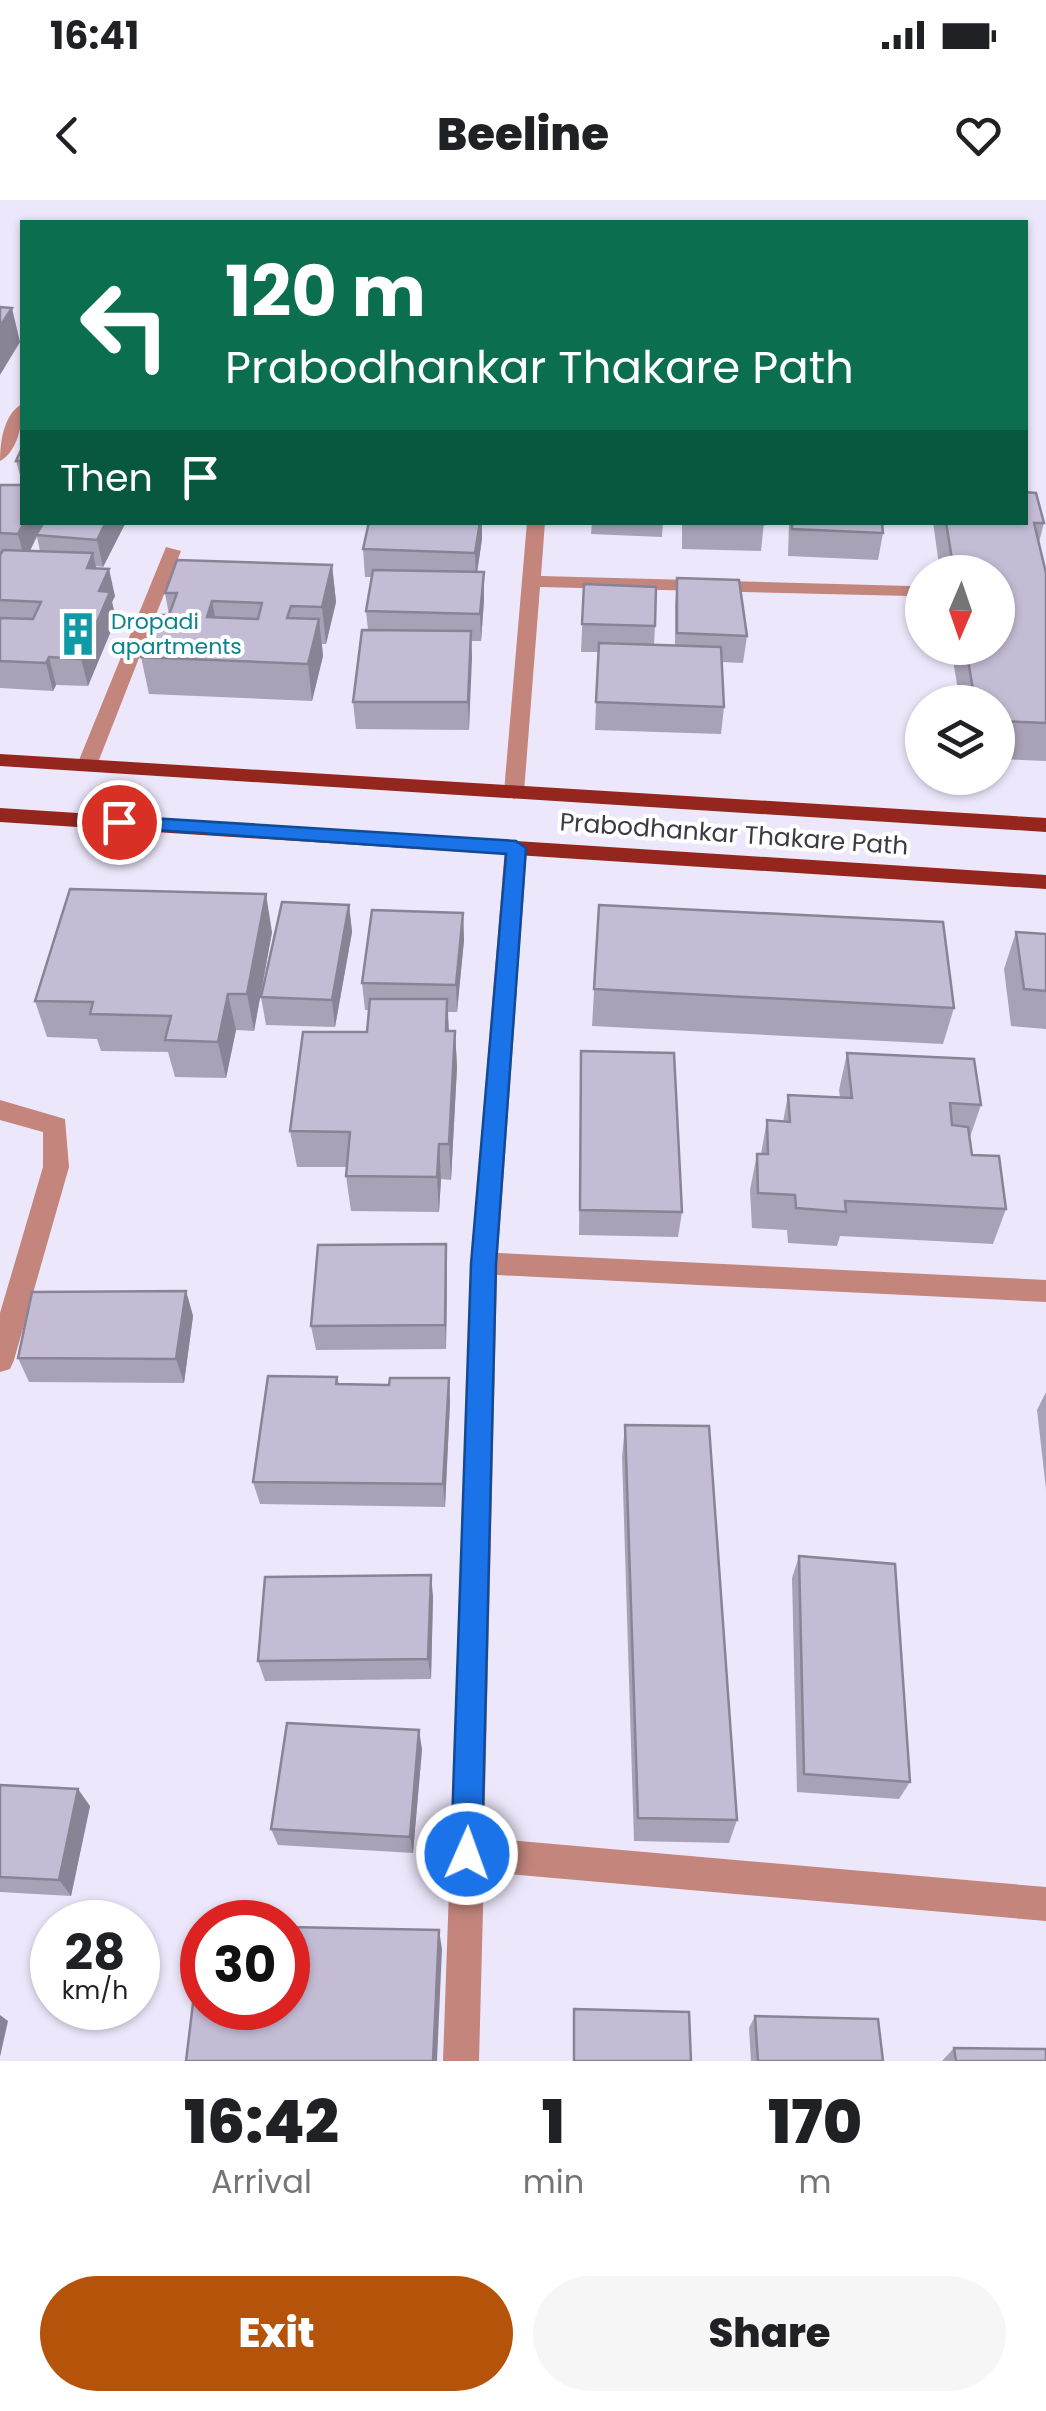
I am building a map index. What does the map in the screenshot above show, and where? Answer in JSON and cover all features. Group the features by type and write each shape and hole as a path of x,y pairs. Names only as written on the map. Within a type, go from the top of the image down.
{"main road":[{"name":"Prabodhankar Thakare Path","path":"0,760 1046,826"},
{"name":"Prabodhankar Thakare Path","path":"0,815 1046,882"}],"street":[{"path":"0,456 20,412"},
{"path":"514,792 536,525"},
{"path":"87,765 172,552"},
{"path":"532,580 905,592"},
{"path":"461,2061 484,1264 516,848"},
{"path":"0,1110 56,1126 56,1167 0,1360"},
{"path":"484,1264 1046,1291"},
{"path":"467,1854 1046,1904"}],"building":[{"path":"0,307 12,308 0,326"},
{"path":"0,485 20,485 22,525 18,534 0,533"},
{"path":"1028,492 1036,493 1044,523 1034,523 1046,573 1046,723 1015,722 1015,685 972,685 969,665 1015,665 1015,555 951,555 946,525 1028,525"},
{"path":"42,525 104,525 97,540 36,535"},
{"path":"368,525 480,525 475,553 363,549"},
{"path":"792,525 882,525 883,533 792,529"},
{"name":"Dropadi apartments","path":"3,550 93,553 87,568 109,569 99,591 110,592 81,659 49,657 46,663 0,661 0,618 33,619 41,602 0,600"},
{"path":"177,560 332,565 322,607 291,606 287,618 319,619 308,664 141,657 156,615 169,615 177,593 165,593","holes":["212,601 262,603 258,619 207,617"]},
{"path":"373,570 484,572 480,614 366,611"},
{"path":"677,578 739,580 747,636 677,633"},
{"path":"584,584 656,587 655,626 582,624"},
{"path":"362,630 471,631 468,702 353,702"},
{"path":"599,643 721,647 724,707 596,702"},
{"path":"70,889 266,894 247,994 228,994 218,1042 165,1040 171,1016 90,1014 93,1002 35,1001"},
{"path":"282,902 349,905 332,1000 261,997"},
{"path":"599,905 943,922 954,1008 594,989"},
{"path":"372,910 463,913 456,985 362,983"},
{"path":"1016,932 1046,934 1046,991 1024,989"},
{"path":"370,999 447,999 446,1031 455,1031 449,1144 439,1144 437,1177 346,1176 350,1132 290,1131 303,1032 367,1032"},
{"path":"581,1051 674,1053 682,1212 580,1210"},
{"path":"847,1053 974,1059 981,1105 950,1103 952,1125 968,1127 972,1155 999,1156 1006,1209 845,1201 846,1212 796,1208 795,1195 758,1193 757,1154 768,1154 767,1120 790,1122 788,1095 852,1098"},
{"path":"446,1244 445,1325 311,1326 318,1245"},
{"path":"186,1291 176,1359 18,1358 32,1292"},
{"path":"268,1376 337,1377 336,1384 389,1385 390,1378 449,1378 443,1484 253,1482"},
{"path":"625,1425 709,1426 737,1820 638,1818"},
{"path":"799,1556 895,1564 910,1782 804,1774"},
{"path":"431,1575 428,1659 258,1661 265,1577"},
{"path":"287,1723 419,1730 410,1837 271,1829"},
{"path":"0,1785 78,1789 59,1880 0,1877"},
{"path":"310,1927 439,1930 433,2061 186,2061 190,2030 310,2030"},
{"path":"574,2009 689,2012 691,2061 574,2061"},
{"path":"755,2016 878,2019 883,2061 758,2061"},
{"path":"954,2048 1046,2049 1046,2061 956,2061"}],"place":[{"name":"Dropadi apartments","path":"78,634"}],"route":[{"path":"119,822 516,848 484,1264 467,1854"}]}
